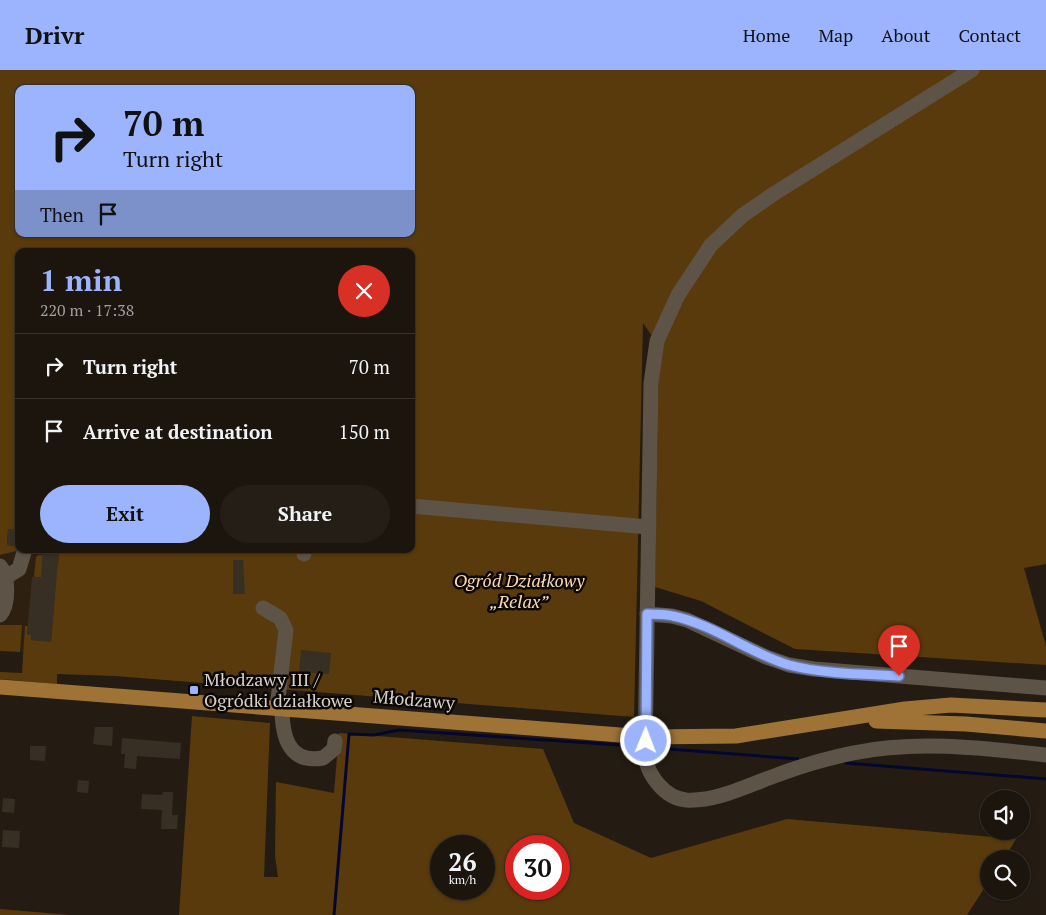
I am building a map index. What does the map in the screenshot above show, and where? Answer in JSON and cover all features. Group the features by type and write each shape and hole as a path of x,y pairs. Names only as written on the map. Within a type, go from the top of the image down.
{"main road":[{"name":"Młodzawy","path":"0,687 646,737 736,736 847,720"},
{"path":"847,720 905,709 951,705 1046,710"},
{"path":"847,720 966,724 1046,731"}],"street":[{"path":"972,70 743,215 711,245 678,296 657,341 651,382 646,765 651,775 666,792 683,800 705,801 778,775 854,753 950,745 1046,754"},
{"path":"415,506 648,527"},
{"path":"0,615 4,607 3,572 19,569 24,553"},
{"path":"263,608 280,618 286,630 280,708 288,743 294,752 302,757 323,758 334,749 335,741"},
{"path":"647,614 672,616 687,620 766,657 798,666 844,673 990,682 1046,688"}],"shaded area":[{"path":"0,520 15,521 15,553 67,553 58,654 0,651"}],"green space":[{"name":"Ogród Działkowy „Relax”","path":"0,70 1046,70 1046,564 1024,568 1046,646 1046,665 795,649 701,601 655,587 659,346 643,323 634,717 115,676 57,674 57,684 0,679 0,672 22,673 25,626 28,626 27,635 31,635 31,640 51,641 56,578 34,577 36,557 38,555 43,555 42,564 58,565 59,553 415,553 415,248 15,248 15,531 8,529 7,545 15,546 15,551 0,555"},
{"path":"0,625 22,625 20,652 0,651"},
{"path":"192,716 270,723 264,877 278,877 275,856 276,782 334,793 339,733 543,749 574,823 651,858 787,819 980,836 980,840 1015,840 1009,850 980,850 980,895 967,915 179,915"},
{"path":"0,909 70,915 0,915"}],"building":[{"path":"8,529 15,530 15,546 7,545"},
{"path":"43,553 59,553 51,642 31,640 31,635 27,635 32,577 41,577"},
{"path":"233,560 243,560 245,594 233,594"},
{"path":"301,650 331,653 329,674 299,672"},
{"path":"95,727 113,727 112,746 93,744"},
{"path":"122,738 181,743 180,759 137,756 136,769 124,768 125,754 121,754"},
{"path":"30,746 46,746 45,761 30,760"},
{"path":"78,780 89,781 88,793 77,792"},
{"path":"163,792 173,792 172,815 178,815 177,829 161,829 162,810 141,809 142,794 162,795"},
{"path":"3,798 15,799 14,813 2,812"},
{"path":"3,830 20,831 19,848 2,847"}],"waterway":[{"path":"334,915 349,734 374,735 399,730 635,746"},
{"path":"656,748 798,759"},
{"path":"846,763 1046,779"}],"place":[{"name":"Młodzawy III / Ogródki działkowe","path":"194,690"}],"route":[{"path":"646,741 647,614 672,616 687,620 706,627 766,657 789,665 844,673 899,676"}]}
